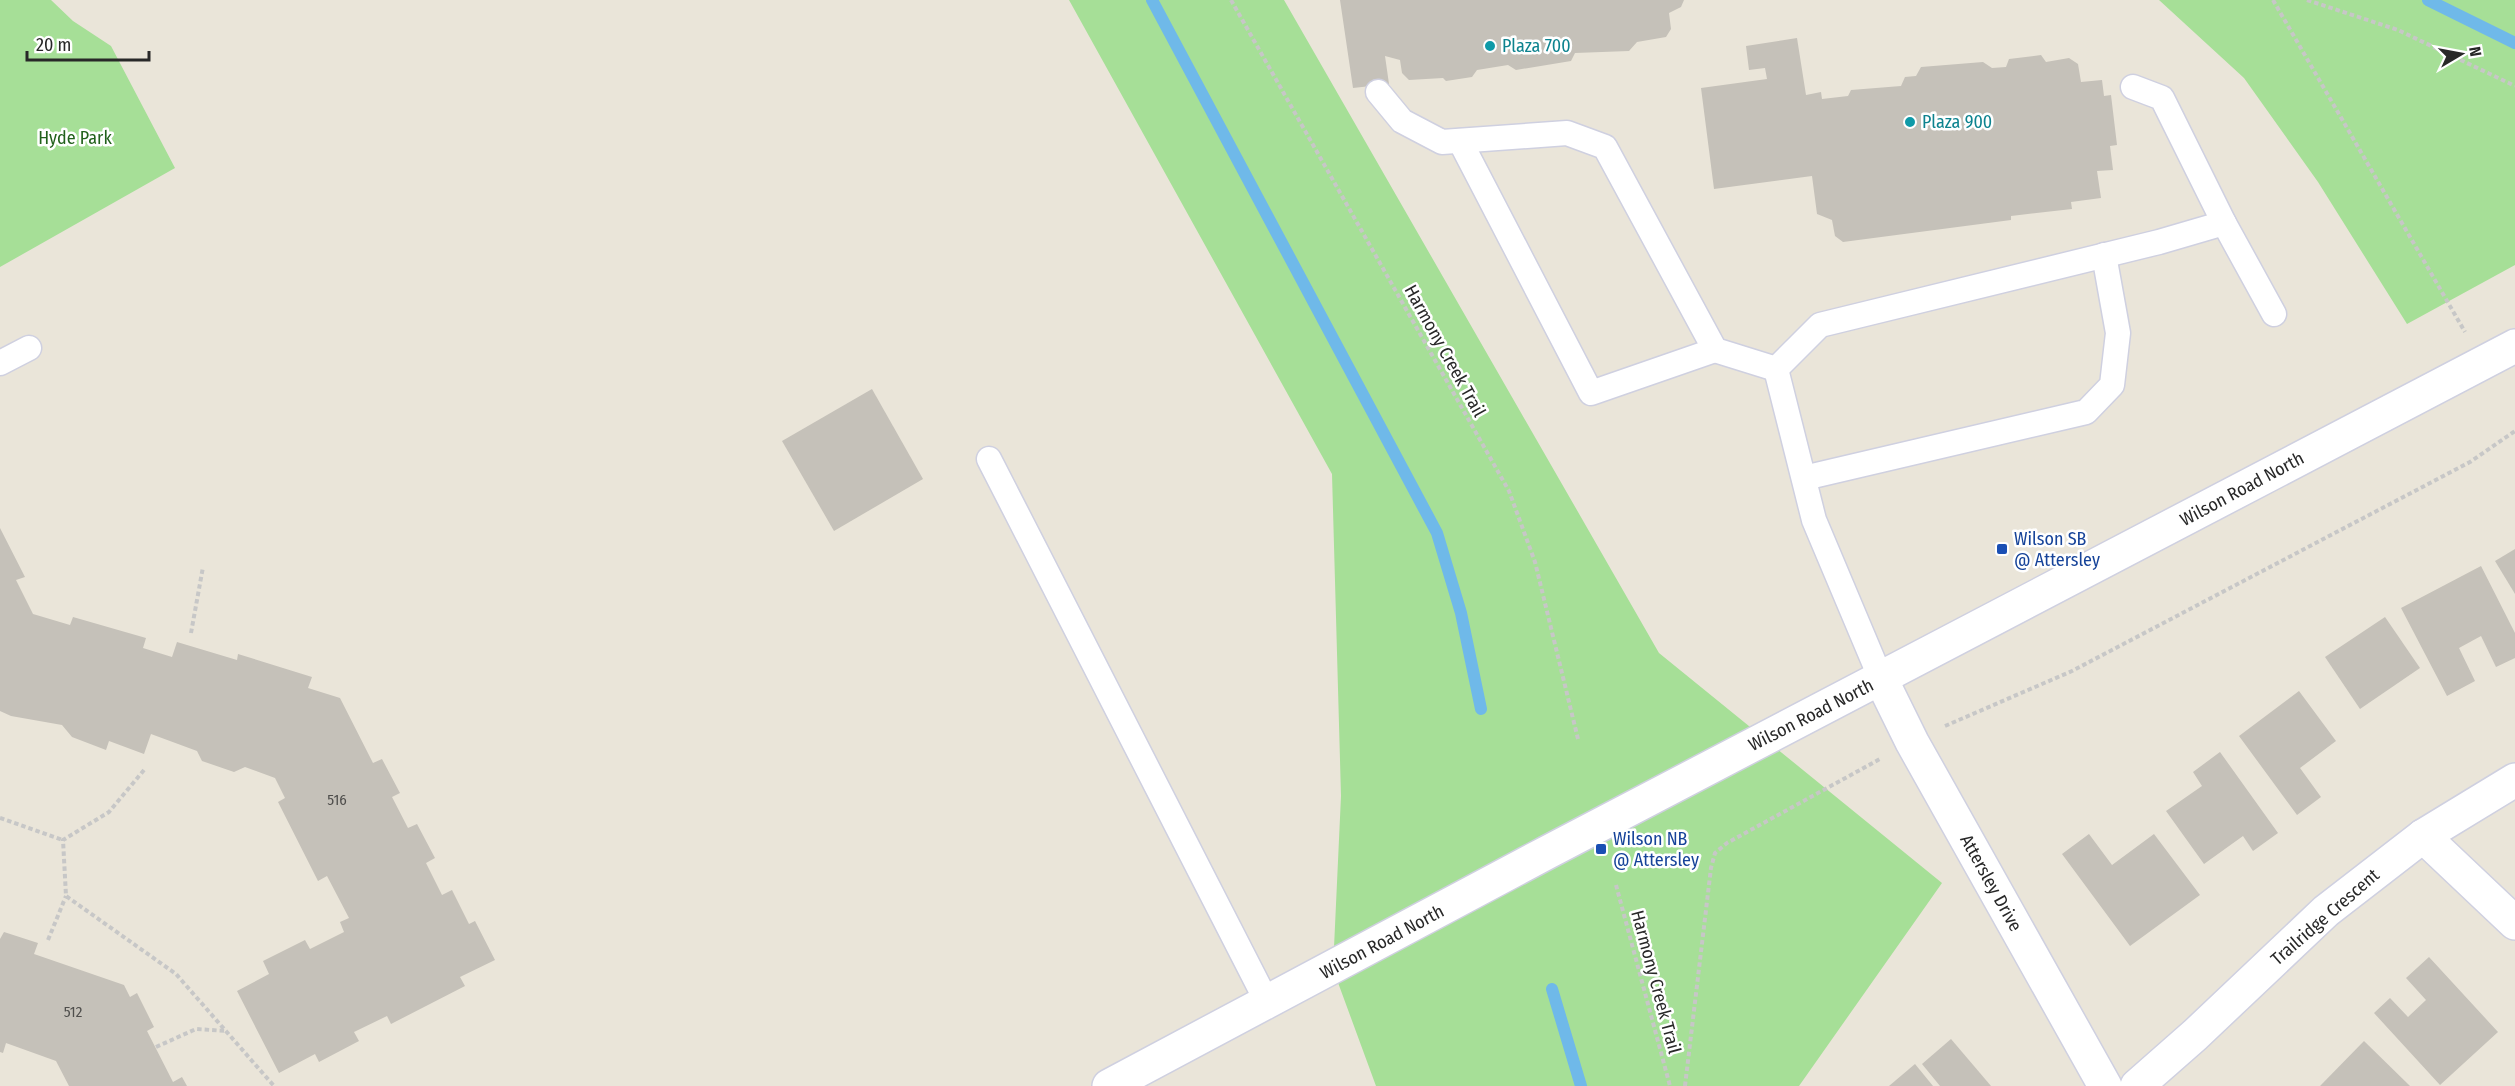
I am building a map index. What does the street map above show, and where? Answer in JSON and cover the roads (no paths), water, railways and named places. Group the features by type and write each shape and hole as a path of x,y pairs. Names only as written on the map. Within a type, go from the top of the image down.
{"main road":[{"name":"Wilson Road North","path":"1109,1086 2515,346"},
{"name":"Attersley Drive","path":"1881,679 1912,742 2105,1086"},
{"name":"Trailridge Crescent","path":"2137,1086 2195,1035 2326,911 2423,836 2515,780"},
{"path":"2423,836 2515,923"}],"lane":[{"path":"2133,87 2162,98 2224,223 2274,314"},
{"path":"1378,92 1402,121 1442,142 1567,133 1605,147 1715,350"},
{"path":"1460,141 1591,393 1715,350 1776,369"},
{"path":"1776,369 1820,325 2224,223"},
{"path":"1804,478 2086,412 2112,385 2117,343 2118,333 2104,255"},
{"path":"0,363 29,348"},
{"path":"1776,369 1814,520 1881,679"},
{"path":"989,459 1235,935 1267,1002"}],"waterway":[{"path":"1152,0 1437,533 1461,613 1481,709"},
{"path":"2428,0 2515,43"},
{"path":"1552,989 1581,1086"}],"place":[{"name":"Plaza 700","path":"1490,46"},
{"name":"Plaza 900","path":"1910,122"},
{"name":"Wilson SB @ Attersley","path":"2002,549"},
{"name":"Wilson NB @ Attersley","path":"1601,849"}],"park label":[{"name":"Hyde Park","path":"75,138"}]}
